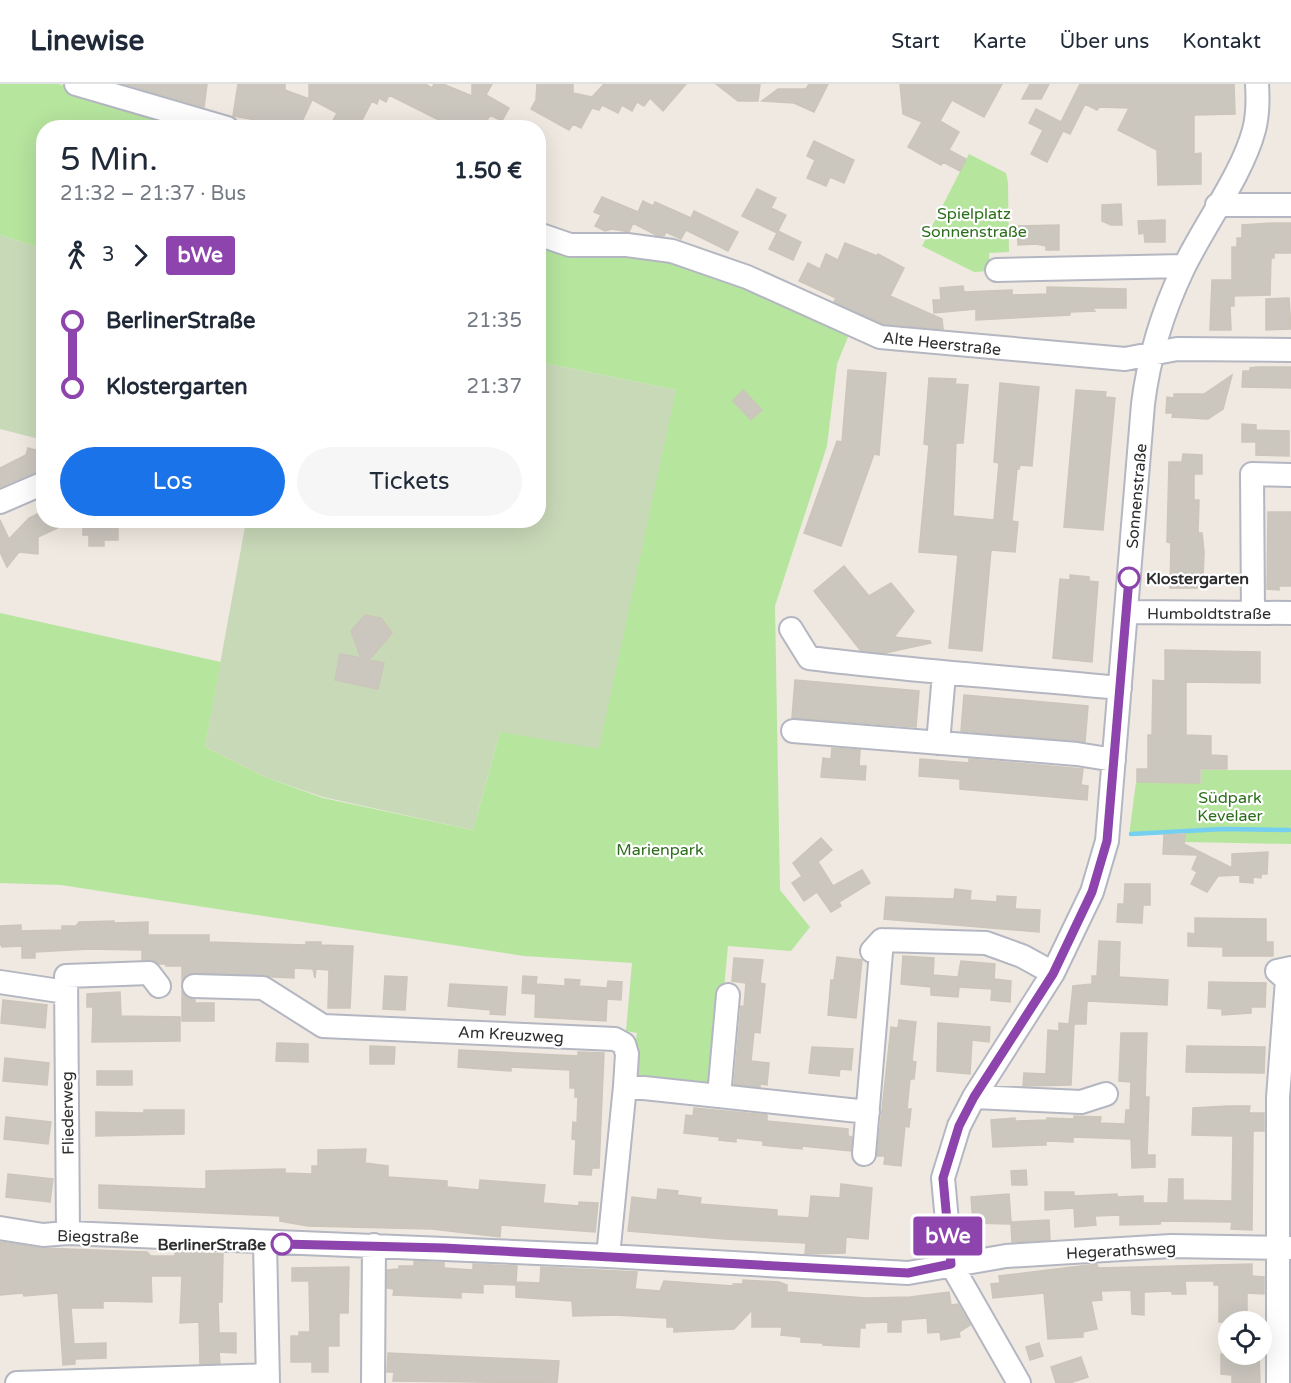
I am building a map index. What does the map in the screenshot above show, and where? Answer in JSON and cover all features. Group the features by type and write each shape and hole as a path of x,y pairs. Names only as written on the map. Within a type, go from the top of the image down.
{"street":[{"path":"76,84 200,120"},
{"name":"Sonnenstraße","path":"1019,1383 951,1264 943,1178 959,1126 974,1097 1053,974 1092,892 1107,841 1143,404 1151,352 1160,322 1184,266 1254,131 1257,117 1257,84"},
{"path":"1217,205 1291,205"},
{"name":"Alte Heerstraße","path":"546,237 570,245 627,245 672,250 747,277 880,337 1125,359 1151,352 1177,349 1291,350"},
{"path":"997,270 1184,266"},
{"path":"1253,613 1252,474 1291,475"},
{"path":"0,501 36,486"},
{"name":"Humboldtstraße","path":"1127,612 1291,613"},
{"path":"791,629 809,658 944,674 1025,678 1120,688"},
{"path":"938,743 944,674"},
{"path":"793,731 1077,754 1114,760"},
{"path":"864,1154 877,946 986,942 1022,957 1053,974"},
{"path":"1278,1383 1285,1248 1278,1097 1287,980 1277,971 1291,968"},
{"path":"0,982 66,992 66,976 154,980"},
{"name":"Am Kreuzweg","path":"194,986 263,988 323,1026 615,1039 624,1044 627,1054 625,1086 608,1256"},
{"name":"Fliederweg","path":"66,992 68,1233"},
{"path":"719,1096 729,995"},
{"path":"625,1086 868,1112"},
{"path":"974,1097 1081,1102 1106,1094"},
{"name":"Biegstraße","path":"0,1228 43,1235 68,1233 265,1243 374,1245 908,1273 951,1264"},
{"path":"17,1383 268,1379 265,1243"},
{"path":"373,1383 374,1245"},
{"name":"Hegerathsweg","path":"951,1264 1006,1256 1171,1246 1285,1248"}],"green space":[{"path":"0,84 59,84 114,106 162,120 36,120 36,247 0,235"},
{"name":"Spielplatz Sonnenstraße","path":"969,154 1006,173 1008,183 1009,252 989,253 990,271 974,272 922,246"},
{"path":"0,235 36,247 36,438 0,429"},
{"name":"Marienpark","path":"546,239 673,260 850,332 837,364 827,446 775,606 780,890 810,927 791,951 728,946 714,1091 629,1084 637,1033 626,1031 632,963 524,956 61,885 0,883 0,613 221,662 205,747 265,777 323,798 473,830 500,732 676,390 546,363"},
{"path":"546,363 676,390 599,749 500,732 473,830 323,797 265,777 205,747 245,528 546,528"},
{"name":"Südpark Kevelaer","path":"1201,770 1291,770 1291,844 1185,842 1185,833 1129,836 1136,782 1201,783"}],"building":[{"path":"124,84 207,84 204,107"},
{"path":"238,84 285,84 285,90 312,100 303,120 256,120 233,116"},
{"path":"309,84 425,84 432,88 434,84 443,84 472,96 472,84 492,84 486,95 509,108 503,120 490,115 487,120 439,120 389,95 386,102 379,98 377,104 372,101 362,120 333,120 337,113 309,98"},
{"path":"537,84 573,84 573,93 592,97 604,84 686,84 663,111 650,98 644,106 637,102 632,111 622,105 618,113 602,105 599,110 592,108 581,128 573,124 569,130 531,109 536,100"},
{"path":"716,84 760,84 758,101 738,101"},
{"path":"809,84 828,84 814,112 794,103 762,101 778,89 806,89"},
{"path":"900,84 1002,84 984,117 952,100 940,121 959,132 949,150 966,159 960,171 943,162 941,165 908,147 922,122 903,114"},
{"path":"1030,84 1049,84 1041,99 1022,99"},
{"path":"1080,84 1234,84 1235,114 1194,115 1194,154 1201,153 1201,184 1158,185 1157,150 1118,130 1129,108 1099,107 1097,110 1085,104 1070,134 1063,131 1047,162 1031,154 1043,130 1029,123 1036,109 1061,122"},
{"path":"814,141 854,160 844,183 830,177 826,186 807,178 815,160 807,156"},
{"path":"757,189 776,198 771,208 786,215 778,231 801,242 793,260 769,249 777,233 742,216"},
{"path":"602,197 638,212 643,201 653,206 655,202 691,218 694,211 738,232 728,251 686,230 681,239 666,232 664,236 656,235 633,223 629,232 612,229 605,231 595,226 601,215 594,212"},
{"path":"1121,204 1122,225 1111,225 1102,221 1102,205"},
{"path":"1165,220 1165,242 1145,242 1144,233 1139,234 1138,221"},
{"path":"1291,223 1291,253 1274,253 1274,258 1271,258 1270,295 1234,296 1234,306 1230,306 1231,330 1210,330 1212,280 1232,280 1232,247 1237,247 1237,238 1242,238 1242,225"},
{"path":"1059,225 1059,250 1046,250 1046,246 1036,244 1018,245 1017,226"},
{"path":"845,243 877,256 878,254 904,268 890,296 942,319 943,329 883,324 834,302 836,298 799,281 808,263 820,269 826,254 838,260"},
{"path":"963,286 964,292 1012,290 1012,295 1047,294 1047,287 1126,289 1126,308 1092,308 1095,311 1070,312 1070,315 976,320 976,309 934,313 933,300 941,300 940,288"},
{"path":"1289,298 1291,329 1266,330 1266,299"},
{"path":"1291,367 1291,388 1242,387 1243,371 1250,371 1250,368"},
{"path":"848,370 886,373 879,455 874,454 841,546 804,533 837,441 842,442"},
{"path":"1232,375 1223,409 1208,419 1172,417 1173,413 1166,413 1167,397 1174,398 1174,394 1204,394"},
{"path":"929,378 956,379 955,384 968,385 963,443 956,443 953,516 994,520 999,463 994,462 1000,383 1039,387 1032,466 1020,465 1017,469 1012,521 1018,522 1015,552 991,550 982,651 949,648 958,555 919,552 929,445 924,444"},
{"path":"743,390 762,410 751,420 733,401"},
{"path":"1076,390 1106,392 1105,397 1115,398 1103,530 1064,527"},
{"path":"1242,424 1256,425 1256,430 1289,431 1289,456 1256,455 1256,442 1242,442"},
{"path":"28,448 36,450 36,472 0,487 0,468 26,455"},
{"path":"1183,454 1202,455 1202,474 1194,474 1194,500 1199,500 1198,533 1202,533 1204,552 1203,579 1200,579 1200,588 1170,588 1171,543 1167,542 1169,462 1182,462"},
{"path":"1268,512 1291,512 1291,586 1279,586 1279,590 1267,589"},
{"path":"36,515 36,528 57,528 38,537 38,554 19,552 7,567 0,552 0,520 9,539 29,518"},
{"path":"83,528 118,528 118,540 104,540 104,546 89,546 89,535 83,535"},
{"path":"844,566 869,596 891,583 914,611 894,637 930,641 931,643 885,653 861,651 814,591"},
{"path":"1070,575 1089,577 1089,581 1098,582 1092,662 1053,658 1060,579 1070,580"},
{"path":"365,615 381,618 392,633 369,660 384,663 378,689 335,680 340,654 361,658 351,631"},
{"path":"1165,650 1260,652 1260,683 1186,682 1186,735 1211,736 1211,755 1227,756 1227,769 1200,769 1200,783 1137,782 1137,769 1148,769 1148,735 1152,735 1153,680 1165,681"},
{"path":"795,680 919,691 916,727 792,718"},
{"path":"964,695 1088,706 1085,742 961,731"},
{"path":"832,748 860,750 859,766 866,766 865,780 821,777 823,758 831,759"},
{"path":"920,759 969,763 969,759 1083,769 1081,785 1088,786 1087,800 960,789 960,779 919,776"},
{"path":"1185,834 1184,844 1232,868 1232,854 1268,852 1267,874 1261,874 1261,878 1253,877 1253,883 1240,882 1240,875 1218,876 1207,892 1191,884 1197,872 1192,869 1198,855 1163,854 1164,835"},
{"path":"821,838 832,850 818,862 833,886 862,870 870,883 839,902 841,906 831,912 817,892 804,901 792,883 802,876 793,863"},
{"path":"1125,884 1150,884 1150,905 1143,905 1142,923 1117,922 1118,904 1124,904"},
{"path":"955,889 971,891 970,900 997,902 997,896 1016,897 1015,909 1040,910 1039,932 884,919 886,897 954,899"},
{"path":"1195,918 1266,919 1266,942 1273,942 1273,956 1223,956 1223,947 1188,946 1188,933 1195,934"},
{"path":"114,921 114,923 148,922 148,935 209,935 209,942 306,945 306,942 321,942 321,945 353,946 350,1008 328,1008 329,970 316,969 315,978 313,969 294,968 294,978 194,973 187,974 182,981 182,966 166,966 166,964 154,961 142,960 142,950 89,949 35,952 35,958 22,958 22,946 2,947 0,943 0,926 21,925 21,931 62,930 62,926 76,926 79,922"},
{"path":"1099,941 1120,942 1119,977 1168,980 1167,1005 1087,1001 1086,1024 1074,1024 1071,1085 1023,1086 1024,1073 1046,1074 1048,1030 1059,1031 1059,1023 1069,1024 1073,986 1092,984 1092,976 1097,976"},
{"path":"903,956 934,958 933,975 958,977 961,961 995,964 994,979 1011,981 1010,1002 991,1000 992,989 959,987 958,997 931,995 931,987 901,984"},
{"path":"837,957 862,960 856,1018 828,1015 831,980 834,980"},
{"path":"734,958 763,960 760,983 765,984 760,1033 754,1032 751,1061 769,1063 767,1085 760,1084 760,1087 734,1084 741,1006 744,1007 746,983 732,981"},
{"path":"385,976 407,977 405,1010 383,1009"},
{"path":"523,976 537,977 535,994 522,993"},
{"path":"565,979 580,980 579,986 607,988 608,981 622,982 621,1000 607,999 606,1021 535,1017 536,984 565,986"},
{"path":"1209,982 1266,983 1265,1007 1251,1007 1251,1013 1222,1015 1222,1009 1208,1008"},
{"path":"450,984 507,987 505,1015 490,1014 491,1010 448,1006"},
{"path":"120,992 121,1016 180,1017 180,1041 92,1042 93,1007 87,1007 87,994"},
{"path":"182,992 187,998 195,1000 195,1003 214,1003 214,1021 182,1021"},
{"path":"3,1000 47,1005 45,1028 1,1023"},
{"path":"899,1020 916,1022 912,1061 916,1062 914,1079 910,1079 907,1109 911,1109 909,1127 905,1126 901,1166 884,1164 885,1156 877,1156 891,1027 898,1028"},
{"path":"938,1023 990,1027 989,1042 972,1040 970,1074 937,1071"},
{"path":"1121,1033 1147,1033 1145,1097 1149,1097 1147,1155 1155,1155 1155,1167 1132,1168 1131,1139 1073,1137 1073,1142 1046,1141 1046,1145 993,1147 991,1120 1074,1119 1074,1116 1101,1117 1100,1123 1125,1124 1126,1110 1130,1110 1131,1082 1119,1081"},
{"path":"277,1043 308,1044 308,1062 276,1061"},
{"path":"370,1046 395,1047 394,1064 370,1064"},
{"path":"1187,1046 1265,1047 1264,1073 1186,1072"},
{"path":"812,1047 853,1049 851,1070 840,1069 839,1076 809,1073"},
{"path":"459,1050 578,1056 578,1052 604,1053 599,1168 592,1168 591,1175 574,1174 576,1140 572,1139 573,1122 577,1123 578,1097 575,1097 575,1088 570,1088 570,1070 511,1067 511,1071 458,1067"},
{"path":"5,1058 49,1063 47,1085 3,1081"},
{"path":"97,1071 132,1071 132,1085 97,1085"},
{"path":"1250,1106 1249,1113 1264,1113 1264,1131 1253,1131 1252,1230 1231,1229 1232,1222 1161,1221 1160,1224 1120,1225 1120,1215 1095,1216 1096,1225 1075,1227 1074,1208 1045,1210 1045,1192 1074,1192 1074,1196 1117,1194 1117,1197 1143,1196 1143,1203 1168,1203 1169,1179 1183,1179 1183,1200 1232,1201 1233,1136 1192,1135 1193,1108"},
{"path":"694,1108 767,1115 767,1121 848,1129 848,1136 852,1137 851,1151 802,1146 802,1149 771,1146 763,1145 763,1141 736,1138 736,1142 719,1140 720,1137 684,1133 686,1115 693,1116"},
{"path":"144,1110 184,1110 184,1134 96,1136 96,1112 144,1113"},
{"path":"6,1117 51,1122 48,1144 4,1139"},
{"path":"366,1149 365,1163 388,1166 388,1177 447,1181 447,1187 479,1190 480,1180 545,1185 543,1203 579,1206 579,1202 598,1203 595,1232 501,1225 500,1237 432,1229 308,1226 280,1221 280,1216 99,1208 99,1185 206,1189 206,1171 285,1169 285,1173 312,1174 312,1166 318,1166 318,1150"},
{"path":"1026,1170 1027,1185 1012,1185 1011,1171"},
{"path":"8,1174 53,1179 50,1202 6,1197"},
{"path":"841,1184 872,1188 868,1239 846,1237 845,1253 805,1254 806,1243 628,1231 632,1197 657,1200 658,1189 678,1191 677,1195 701,1198 700,1204 777,1210 777,1216 809,1218 811,1196 840,1198"},
{"path":"1009,1194 1011,1222 1049,1220 1050,1240 1012,1242 1011,1224 973,1223 971,1197"},
{"path":"0,1242 41,1248 147,1252 151,1256 175,1256 175,1252 223,1254 222,1302 218,1302 219,1333 236,1333 236,1353 219,1352 220,1363 200,1364 199,1322 180,1323 182,1276 151,1276 152,1302 103,1301 103,1308 71,1308 74,1344 106,1343 106,1358 75,1359 75,1364 63,1365 58,1293 24,1296 23,1293 0,1295"},
{"path":"414,1261 444,1263 444,1268 473,1270 473,1264 517,1266 516,1282 540,1283 541,1267 637,1272 635,1289 660,1291 664,1281 733,1286 733,1284 743,1284 743,1280 779,1282 787,1285 787,1292 866,1298 910,1297 949,1292 951,1305 958,1304 970,1325 959,1332 960,1337 941,1340 940,1332 928,1333 927,1318 901,1320 901,1332 888,1332 888,1322 865,1323 865,1328 860,1328 859,1347 823,1345 823,1343 801,1342 801,1337 781,1335 782,1327 752,1327 752,1310 734,1329 674,1332 674,1327 667,1327 667,1318 615,1315 573,1316 572,1301 516,1297 516,1285 483,1284 483,1293 461,1292 461,1298 393,1295 394,1289 387,1288 387,1270 399,1269 399,1266 414,1266"},
{"path":"1097,1264 1098,1268 1252,1264 1252,1276 1264,1277 1264,1294 1247,1293 1247,1311 1219,1311 1219,1285 1214,1285 1214,1281 1185,1281 1186,1294 1172,1294 1172,1291 1144,1292 1144,1315 1132,1314 1131,1290 1101,1291 1102,1300 1091,1301 1097,1329 1083,1332 1083,1337 1048,1339 1044,1293 993,1298 991,1284 1000,1283 999,1276"},
{"path":"349,1267 348,1313 339,1313 339,1346 328,1346 328,1372 312,1372 312,1362 291,1362 291,1336 299,1336 299,1332 310,1332 309,1281 292,1281 292,1268"},
{"path":"1039,1343 1043,1356 1030,1360 1026,1347"},
{"path":"388,1353 559,1361 557,1383 393,1381 394,1372 387,1372"},
{"path":"1081,1357 1088,1377 1070,1383 1056,1383 1051,1367"},
{"path":"1221,1365 1259,1365 1260,1383 1232,1383 1232,1375 1221,1374"}],"waterway":[{"path":"1131,834 1223,829 1289,830"}],"bus line":[{"name":"bWe","path":"282,1244 444,1248 908,1273 951,1264 943,1178 959,1126 974,1097 1053,974 1092,892 1107,841 1129,578"}],"place":[{"name":"Klostergarten","path":"1129,578"},
{"name":"BerlinerStraße","path":"282,1244"}]}
